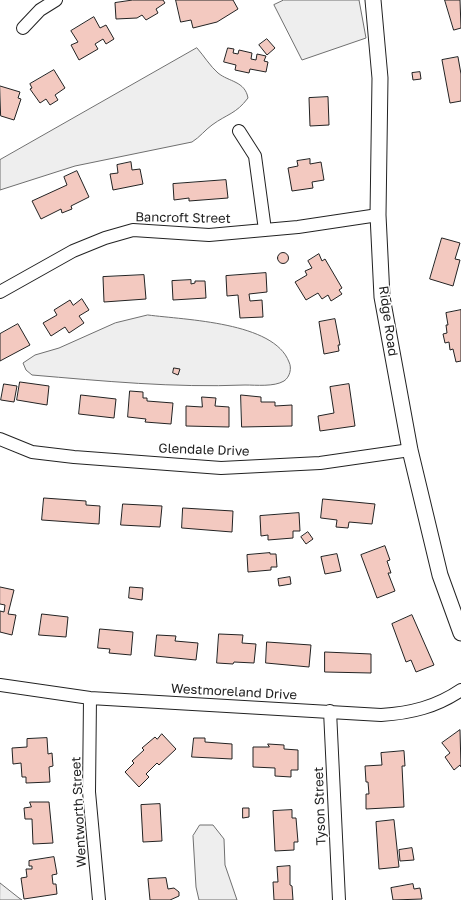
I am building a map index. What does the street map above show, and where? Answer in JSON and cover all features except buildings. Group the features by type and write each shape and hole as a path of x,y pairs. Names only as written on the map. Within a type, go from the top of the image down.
{"street":[{"path":"23,28 40,10 56,0"},
{"name":"Ridge Road","path":"373,0 380,78 378,215 382,297 410,450 440,575 461,633"},
{"path":"239,131 255,156 265,230"},
{"name":"Bancroft Street","path":"0,292 73,251 105,238 133,230 210,235 265,230 378,215"},
{"name":"Glendale Drive","path":"0,439 32,452 74,457 221,468 320,463 410,450"},
{"name":"Westmoreland Drive","path":"0,685 90,698 382,714 404,714 426,709 461,690"},
{"name":"Wentworth Street","path":"90,698 89,792 99,900"},
{"name":"Tyson Street","path":"330,712 336,872 339,900"}],"shaded area":[{"path":"284,0 359,0 366,38 302,60 274,5"},
{"path":"197,48 218,73 244,88 248,98 239,107 217,121 195,140 192,142 75,166 0,190 0,160"},
{"path":"148,315 227,325 266,338 280,349 289,362 289,375 284,381 270,385 165,385 32,375 26,370 23,363 35,355 59,348 115,323"},
{"path":"200,825 213,825 224,839 225,865 237,900 199,900 196,887 193,836"},
{"path":"0,883 19,898 22,900 0,900"}]}
